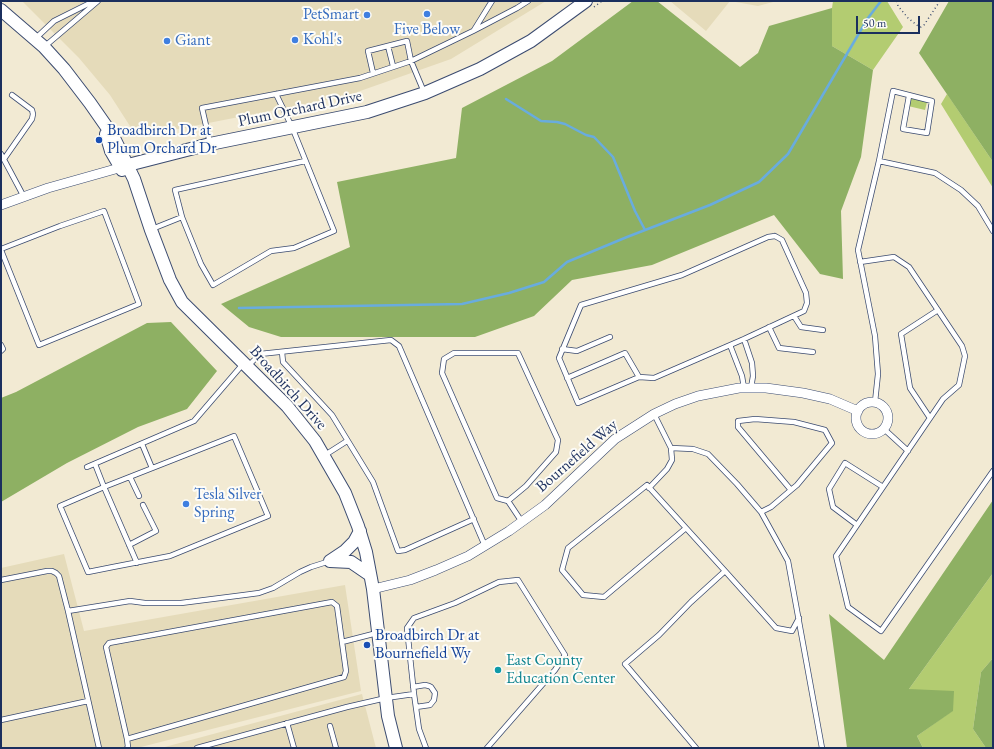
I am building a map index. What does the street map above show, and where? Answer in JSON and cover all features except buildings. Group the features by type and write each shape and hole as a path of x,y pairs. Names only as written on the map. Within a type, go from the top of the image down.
{"street":[{"name":"Plum Orchard Drive","path":"1,204 48,188 124,166 210,144 367,112 425,93 480,69 531,41 586,1"},
{"name":"Broadbirch Drive","path":"1,10 39,43 68,75 102,120 111,151 134,179 150,230 170,280 182,302 286,406 315,441 345,493 360,531 366,552 373,589 388,716 396,748"},
{"name":"Bournefield Way","path":"373,589 410,580 468,556 485,546 545,505 615,439 654,414 675,404 698,396 739,388 766,388 803,393 830,399 858,411"},
{"path":"875,402 884,407 887,411 888,421 884,430 875,434 870,434 861,430 856,416 861,407 865,404 875,402"},
{"path":"330,561 345,551 354,542 360,531"},
{"path":"330,561 351,562 370,575"}],"lane":[{"path":"39,43 54,20 94,1"},
{"path":"39,43 98,1"},
{"path":"473,31 492,1"},
{"path":"210,144 202,108 360,78 412,61 518,8 528,1"},
{"path":"373,73 368,50 407,41 412,61 425,93"},
{"path":"388,46 393,66"},
{"path":"875,402 878,374 876,336 858,250 879,161 892,91 932,101 926,133 903,129 909,96"},
{"path":"276,94 292,127 334,231 294,248 271,250 213,285 201,264 182,217 175,190 305,161"},
{"path":"4,159 32,119 33,114 32,110 12,95"},
{"path":"1,154 24,197"},
{"path":"879,161 935,173 961,190 978,206 993,231"},
{"path":"104,211 139,304 39,345 1,250 60,226 104,211"},
{"path":"150,230 182,217"},
{"path":"775,236 782,240 806,293 807,303 804,311 769,327 654,378 639,377 578,402 559,358 581,305 682,275 768,237 775,236"},
{"path":"860,262 894,257 909,267 962,346 965,356 959,385 943,399 836,556 848,607 881,631 993,471"},
{"path":"930,418 910,388 901,334 938,310"},
{"path":"794,316 801,327 823,330"},
{"path":"769,327 779,348 813,352"},
{"path":"562,349 577,351 610,337"},
{"path":"744,339 752,363 753,376 747,388"},
{"path":"87,467 194,421 245,365 260,354 391,340 399,346 485,546"},
{"path":"1,345 3,350 1,351"},
{"path":"730,345 747,388"},
{"path":"282,352 283,362 332,415 373,482 398,551 405,550 474,519"},
{"path":"508,501 526,486 556,452 558,440 518,353 454,353 444,359 442,373 497,498 508,501 522,522"},
{"path":"567,378 625,353 639,377"},
{"path":"649,488 667,469 672,460 671,448 654,414"},
{"path":"761,512 771,507 797,485 832,443 825,430 794,422 755,419 738,421 738,427 791,490"},
{"path":"884,430 908,451"},
{"path":"234,436 268,516 170,556 88,572 60,506 104,486 152,468 234,436"},
{"path":"324,456 347,441"},
{"path":"142,444 152,468"},
{"path":"671,448 693,449 708,454 761,512 788,561 822,748"},
{"path":"857,525 833,507 829,489 845,463 883,487"},
{"path":"95,464 137,562"},
{"path":"130,476 139,496"},
{"path":"686,528 604,597 583,595 562,570 568,548 647,485 649,488 686,528 776,628 792,631 799,618"},
{"path":"129,545 156,531 143,505"},
{"path":"68,611 130,601 145,603 181,603 259,593 273,588 311,567 330,561"},
{"path":"1,580 47,571 56,572 59,576 99,748"},
{"path":"696,748 625,664 659,635 691,602 725,571"},
{"path":"426,748 420,729 416,707 407,628 414,618 455,603 499,582 518,580 565,655 555,670 487,748"},
{"path":"127,739 344,677 346,671 337,606 332,602 109,643 106,647 127,739 127,748"},
{"path":"342,642 378,632"},
{"path":"413,687 425,685 429,686 432,687 435,693 434,700 430,705 416,707"},
{"path":"197,748 347,707 386,698 414,694"},
{"path":"1,720 88,701"},
{"path":"287,723 294,748"},
{"path":"330,726 336,748"}],"path":[{"path":"897,1 898,6 908,18 920,27 924,25 940,1"}],"shaded area":[{"path":"22,1 546,1 451,59 346,96 137,137 110,95 79,58"},
{"path":"670,1 730,1 706,31"},
{"path":"730,1 777,1 758,6"},
{"path":"64,554 84,631 345,585 361,691 137,748 1,748 1,568"},
{"path":"362,694 376,748 161,748"}],"green space":[{"path":"633,1 657,1 740,67 758,53 769,26 832,8 832,46 873,70 861,157 841,211 843,279 820,274 774,215 652,265 572,280 534,316 475,337 281,337 249,327 221,304 350,247 337,182 456,158 462,108 552,61"},
{"path":"833,1 887,1 903,27 873,70 832,46"},
{"path":"949,1 993,1 993,162 919,53"},
{"path":"947,94 993,162 993,188 941,104"},
{"path":"910,98 927,102 925,110 908,106"},
{"path":"171,322 217,371 187,409 138,427 67,463 1,502 1,398 16,392 147,323"},
{"path":"993,500 993,573 909,689 954,691 953,711 917,736 923,748 847,748 829,614 884,660"},
{"path":"993,573 993,658 981,672 973,729 986,748 923,748 917,736 952,711 909,689"},
{"path":"993,658 993,748 986,748 973,729 981,672"}],"waterway":[{"path":"239,308 462,304 509,293 544,282 567,262 710,205 759,182 788,154 868,18 881,1"},
{"path":"506,99 541,121 565,124 586,135 594,137 613,157 635,211 645,230"}],"place":[{"name":"Five Below","path":"427,14"},
{"name":"PetSmart","path":"367,15"},
{"name":"Kohl's","path":"295,40"},
{"name":"Giant","path":"167,41"},
{"name":"Broadbirch Dr at Plum Orchard Dr","path":"99,140"},
{"name":"Tesla Silver Spring","path":"186,504"},
{"name":"Broadbirch Dr at Bournefield Wy","path":"367,645"},
{"name":"East County Education Center","path":"498,670"}]}
